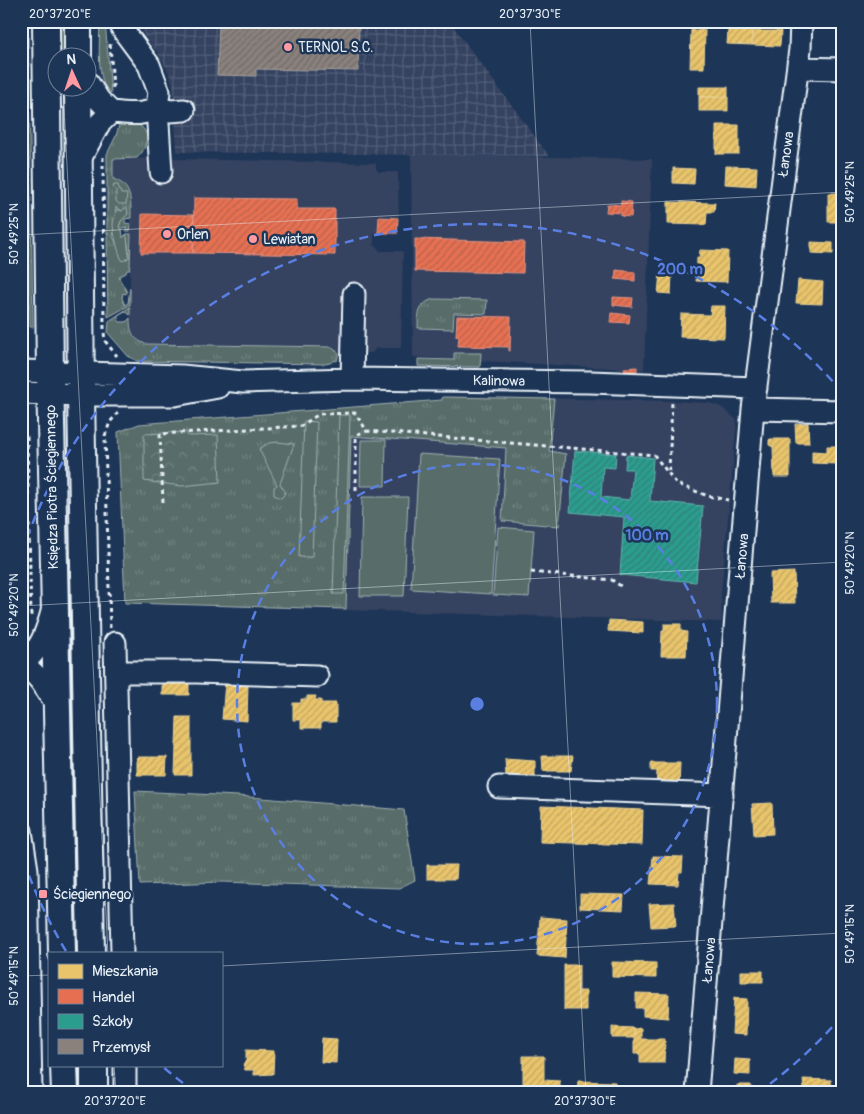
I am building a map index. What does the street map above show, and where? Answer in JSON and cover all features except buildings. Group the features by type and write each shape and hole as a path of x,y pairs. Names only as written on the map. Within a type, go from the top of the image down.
{"main road":[{"name":"Księdza Piotra Ściegiennego","path":"46,21 50,384 62,952"},
{"path":"78,21 78,48"},
{"path":"78,98 81,384 92,952"},
{"path":"64,1066 65,1093"},
{"path":"94,1066 94,1093"}],"street":[{"name":"Łanowa","path":"697,1093 756,388 798,68 801,21"},
{"path":"114,30 123,30 149,65 159,92 157,107 160,172"},
{"path":"798,68 843,70"},
{"path":"98,98 111,112 144,113 153,111 157,107"},
{"path":"157,107 170,111 184,110"},
{"path":"79,161 99,124 111,112"},
{"path":"352,379 354,294"},
{"path":"21,371 50,384"},
{"name":"Kalinowa","path":"50,384 81,384 182,376 243,382 352,379 590,382 756,388"},
{"path":"21,393 50,384"},
{"path":"754,409 843,412"},
{"path":"55,605 48,629 41,642 32,654 21,663 32,671 43,684 57,706"},
{"path":"115,643 122,952"},
{"path":"116,672 197,672 317,676"},
{"path":"499,787 722,795"},
{"path":"21,831 27,870 25,994 32,1093"},
{"path":"124,1066 125,1093"}],"path":[{"path":"111,112 114,30"},
{"path":"21,201 26,329 21,340"},
{"path":"669,472 673,394"},
{"path":"163,502 160,434 301,426 319,414 355,413 367,432"},
{"path":"21,421 27,437 31,621"},
{"path":"356,490 356,438 358,434 367,432 654,455 677,484 691,491 714,498"},
{"path":"531,572 612,580 622,587"}],"shaded area":[{"path":"136,21 288,21 453,26 549,156 177,152 173,85 168,71 156,50 147,40"},
{"path":"288,21 451,21 453,26"},
{"path":"411,154 652,159 644,370 413,357"},
{"path":"178,158 376,163 376,169 379,172 398,172 399,235 374,234 374,244 380,251 403,251 401,348 376,348 372,353 339,353 331,347 150,344 137,340 130,330 130,195 125,186 113,179 113,159"},
{"path":"442,397 710,403 721,407 737,420 721,595 722,622 125,603 118,432 139,424 442,400"}],"green space":[{"path":"21,21 28,21 33,327 30,327 28,220 21,192"},
{"path":"57,21 68,21 68,48 60,48"},
{"path":"100,21 105,21 111,93 106,88 100,71"},
{"path":"120,122 136,124 141,127 145,131 147,140 141,154 137,158 113,159 113,179 124,185 130,200 131,218 125,219 125,223 131,224 130,231 126,231 126,227 120,229 119,227 121,221 128,214 126,208 122,211 116,207 113,237 126,260 129,251 126,234 131,234 130,270 127,270 119,278 127,292 126,294 123,293 122,298 125,305 128,303 130,288 130,305 108,317 107,236 109,234 107,234 107,154 116,136"},
{"path":"114,185 118,185 121,194 127,194 126,204 119,204 116,201"},
{"path":"127,208 128,214 121,221 119,227 122,229 123,238 125,235 127,237 129,257 123,261 116,244 113,224 116,209 122,211"},
{"path":"433,299 487,300 486,314 454,313 453,329 418,328 420,310 424,304"},
{"path":"130,307 130,315 125,311 118,315"},
{"path":"118,315 120,322 126,322 130,318 133,334 138,340 146,344 331,347 339,353 337,361 325,364 137,361 128,356 108,333 109,321"},
{"path":"454,353 481,353 480,367 418,366 418,359 454,360"},
{"path":"442,397 554,399 549,451 566,454 559,526 502,521 506,448 351,436 346,609 125,603 118,432 139,424 442,400"},
{"path":"339,415 350,415 344,594 333,594"},
{"path":"304,421 317,422 312,557 299,557"},
{"path":"21,431 23,435 22,453 24,463 27,618 21,641"},
{"path":"186,432 188,436 218,435 220,482 182,486 144,481 144,434"},
{"path":"361,440 386,440 385,486 360,486"},
{"path":"269,443 294,444 280,484 285,491 281,498 274,495 274,487 277,485 259,449"},
{"path":"419,454 500,459 491,594 411,589"},
{"path":"362,497 408,497 404,596 360,596"},
{"path":"498,527 534,530 529,597 493,595"},
{"path":"135,791 238,796 404,810 415,880 399,888 221,882 140,885"}],"place":[{"name":"TERNOL S.C.","path":"288,47"},
{"name":"Orlen","path":"167,234"},
{"name":"Lewiatan","path":"253,239"},
{"name":"Ściegiennego","path":"43,894"}]}
